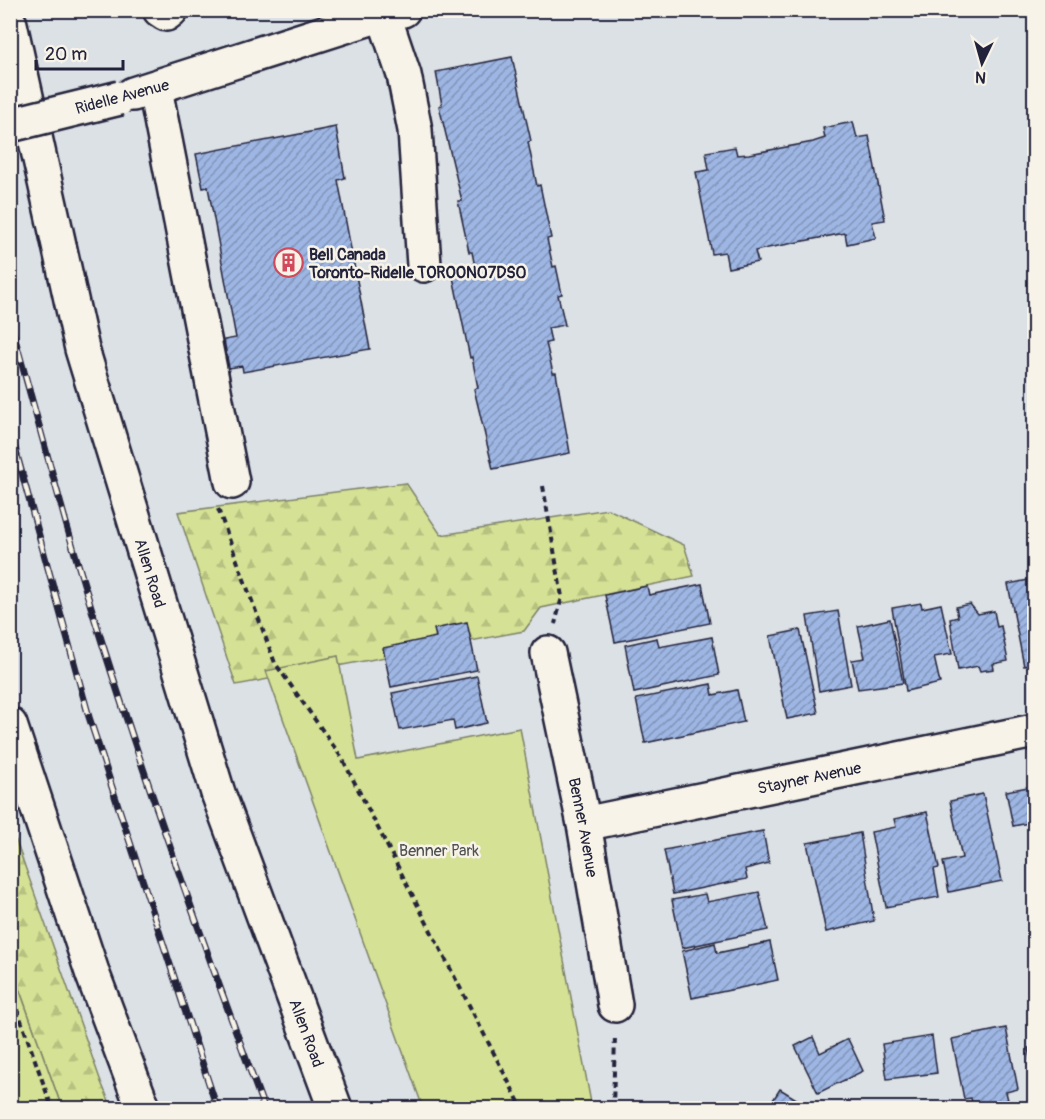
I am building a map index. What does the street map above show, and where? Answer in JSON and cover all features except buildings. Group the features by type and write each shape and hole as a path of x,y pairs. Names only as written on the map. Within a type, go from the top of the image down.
{"main road":[{"path":"160,10 166,14 171,10"},
{"path":"390,12 415,130 424,265"},
{"name":"Ridelle Avenue","path":"10,125 155,89 390,12"},
{"name":"Allen Road","path":"10,24 82,349 218,793 335,1108"},
{"path":"155,89 232,482"},
{"name":"Benner Avenue","path":"548,653 584,824 615,1005"},
{"path":"10,725 93,975 143,1108"},
{"name":"Stayner Avenue","path":"584,824 1035,731"}],"path":[{"path":"232,482 212,486 213,493 275,663 342,758 522,1108"},
{"path":"543,486 562,597 548,653"},
{"path":"10,989 52,1108"},
{"path":"613,1108 615,1005"}],"green space":[{"path":"406,483 441,535 608,509 684,545 694,576 541,608 524,631 236,685 178,512"},
{"name":"Benner Park","path":"338,656 358,760 520,728 592,1108 423,1108 266,671"},
{"path":"10,824 112,1108 62,1108 11,966"},
{"path":"11,966 62,1108 11,1108"}],"railway":[{"path":"10,321 66,523 111,671 185,890 264,1108"},
{"path":"10,430 89,717 217,1108"}],"place":[{"name":"Bell Canada Toronto-Ridelle TOROON07DS0","path":"288,263"}]}
